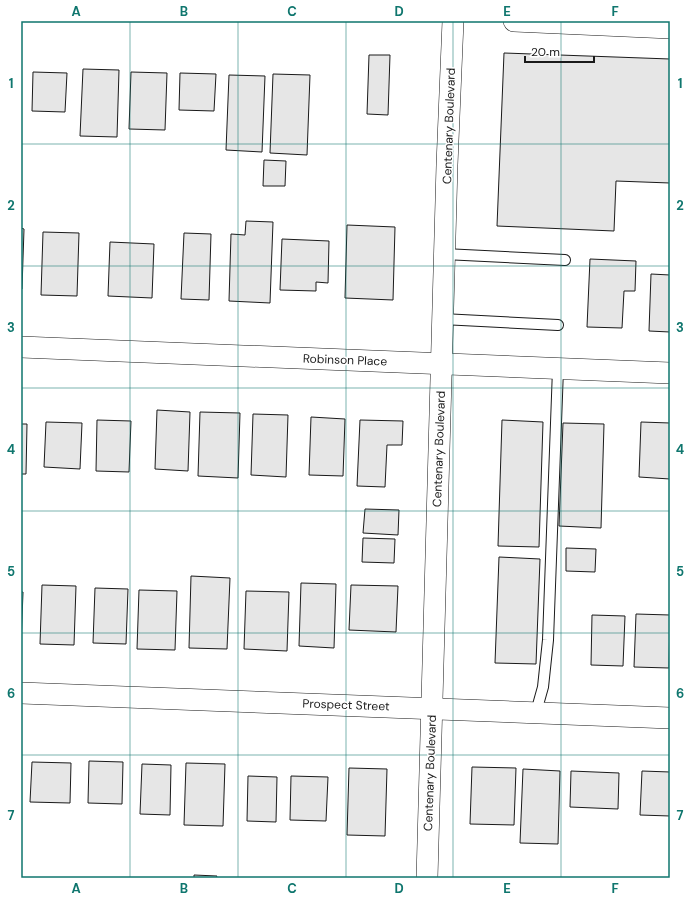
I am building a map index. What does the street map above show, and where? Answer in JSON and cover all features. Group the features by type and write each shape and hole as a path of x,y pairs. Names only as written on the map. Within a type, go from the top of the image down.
{"street":[{"name":"Centenary Boulevard","path":"427,878 442,319 453,21"},
{"path":"514,21 670,28"},
{"name":"Robinson Place","path":"21,347 670,373"},
{"name":"Prospect Street","path":"21,693 670,718"}],"lane":[{"path":"444,254 565,260"},
{"path":"442,319 558,325"},
{"path":"536,712 543,686 548,640 558,369"}],"building":[{"path":"504,53 670,59 670,183 616,181 614,231 497,226"},
{"path":"369,55 390,55 388,115 367,114"},
{"path":"83,69 119,70 117,137 80,136"},
{"path":"33,72 67,73 65,112 32,111"},
{"path":"131,72 167,73 165,130 129,129"},
{"path":"180,73 216,74 214,111 179,110"},
{"path":"273,74 310,75 307,155 270,153"},
{"path":"229,75 265,76 262,152 226,150"},
{"path":"264,160 286,161 285,186 263,186"},
{"path":"246,221 273,222 270,303 229,301 231,234 245,235"},
{"path":"347,225 395,227 393,300 345,298"},
{"path":"21,228 24,229 22,289 21,289"},
{"path":"43,232 79,233 77,296 41,295"},
{"path":"184,233 211,234 209,300 181,299"},
{"path":"282,239 329,241 328,283 316,282 316,291 280,290"},
{"path":"110,242 154,244 152,298 108,296"},
{"path":"590,259 636,261 635,291 624,291 622,328 587,327"},
{"path":"651,274 670,275 670,332 649,331"},
{"path":"157,410 190,412 188,471 155,469"},
{"path":"200,412 240,413 238,478 198,476"},
{"path":"253,414 288,415 286,477 251,475"},
{"path":"311,417 345,419 343,476 309,475"},
{"path":"97,420 131,421 129,472 96,471"},
{"path":"360,420 403,421 402,445 387,445 385,487 357,486"},
{"path":"502,420 543,422 539,547 498,546"},
{"path":"46,422 82,423 80,469 44,467"},
{"path":"641,422 670,423 670,479 639,477"},
{"path":"563,423 604,424 601,528 559,526"},
{"path":"21,424 27,424 26,474 21,474"},
{"path":"365,509 399,510 398,535 363,533"},
{"path":"363,538 395,539 394,563 362,562"},
{"path":"566,548 596,549 595,572 566,571"},
{"path":"499,557 540,559 536,664 495,663"},
{"path":"191,576 230,578 227,649 189,648"},
{"path":"301,583 336,584 334,648 299,646"},
{"path":"42,585 76,586 74,645 40,644"},
{"path":"351,585 398,586 396,632 349,630"},
{"path":"95,588 128,589 126,644 93,643"},
{"path":"139,590 177,591 175,650 137,649"},
{"path":"246,591 289,592 287,651 244,649"},
{"path":"21,592 23,592 21,645"},
{"path":"636,614 670,615 669,668 634,667"},
{"path":"592,615 625,616 623,666 591,665"},
{"path":"89,761 123,762 122,804 88,803"},
{"path":"32,762 71,763 70,803 30,802"},
{"path":"186,763 225,764 223,826 184,825"},
{"path":"142,764 171,765 170,815 140,814"},
{"path":"472,767 516,768 514,825 470,824"},
{"path":"349,768 387,769 385,836 347,835"},
{"path":"523,769 560,771 558,844 520,843"},
{"path":"571,771 619,773 618,809 570,807"},
{"path":"642,771 670,772 670,816 640,815"},
{"path":"248,776 277,777 276,822 247,821"},
{"path":"291,776 328,777 326,821 290,820"},
{"path":"194,875 217,876 216,878 194,878"}]}
